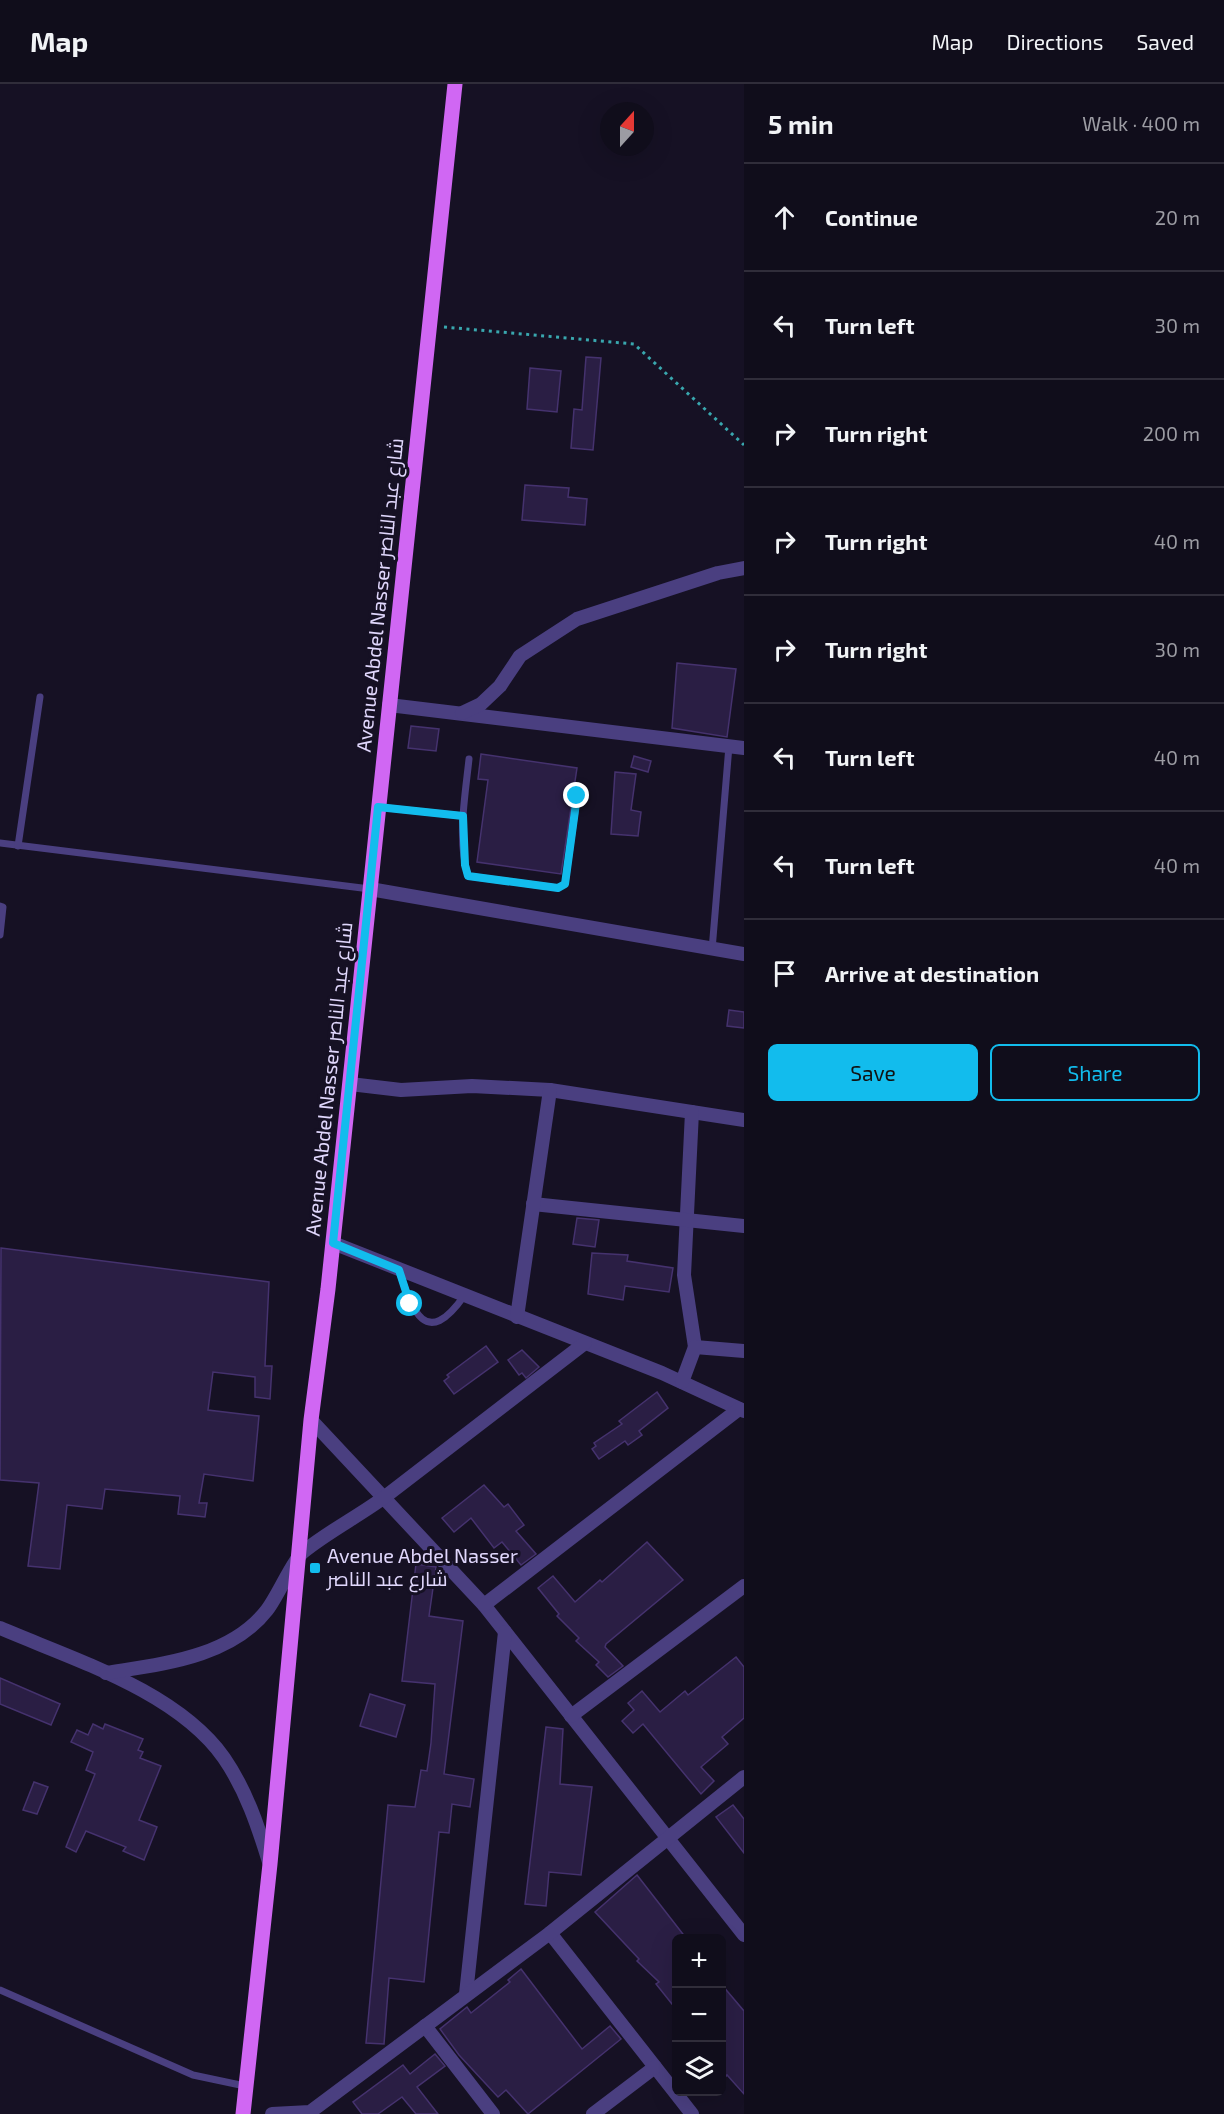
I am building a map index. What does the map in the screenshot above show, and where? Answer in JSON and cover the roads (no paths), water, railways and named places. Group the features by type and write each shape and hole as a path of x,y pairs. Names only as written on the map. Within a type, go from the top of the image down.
{"main road":[{"name":"Avenue Abdel Nasser شارع عبد الناصر","path":"243,2114 270,1864 311,1420 333,1243 389,705 432,326 455,84"}],"street":[{"path":"460,714 481,704 500,686 520,656 577,619 718,573 744,568"},
{"path":"389,705 744,748"},
{"path":"370,889 652,936 712,950 744,954"},
{"path":"350,1084 401,1090 472,1086 550,1090 744,1120"},
{"path":"517,1317 550,1090"},
{"path":"682,1382 695,1347 684,1275 692,1112"},
{"path":"533,1204 744,1226"},
{"path":"333,1243 682,1382 742,1410 484,1605"},
{"path":"106,1673 191,1657 220,1646 244,1632 265,1613 280,1594 300,1554 383,1497 585,1343"},
{"path":"695,1347 744,1351"},
{"path":"311,1420 484,1605 744,1935"},
{"path":"571,1716 744,1586"},
{"path":"0,1628 106,1673 176,1712 211,1742 241,1785 257,1822 270,1864"},
{"path":"466,1994 505,1632"},
{"path":"272,2114 310,2113 550,1933 744,1777"},
{"path":"550,1933 692,2114"},
{"path":"425,2026 493,2114"},
{"path":"593,2114 655,2067"}],"lane":[{"path":"18,846 40,697"},
{"path":"712,950 729,746"},
{"path":"470,759 463,816 465,865 468,876 558,888 565,884 577,796"},
{"path":"378,807 463,816"},
{"path":"0,843 370,889"},
{"path":"0,906 3,907 0,935"},
{"path":"399,1270 410,1304 416,1316 424,1321 434,1322 448,1316 464,1296"},
{"path":"0,1990 193,2075 245,2086"}],"place":[{"name":"Avenue Abdel Nasser شارع عبد الناصر","path":"315,1568"}]}
